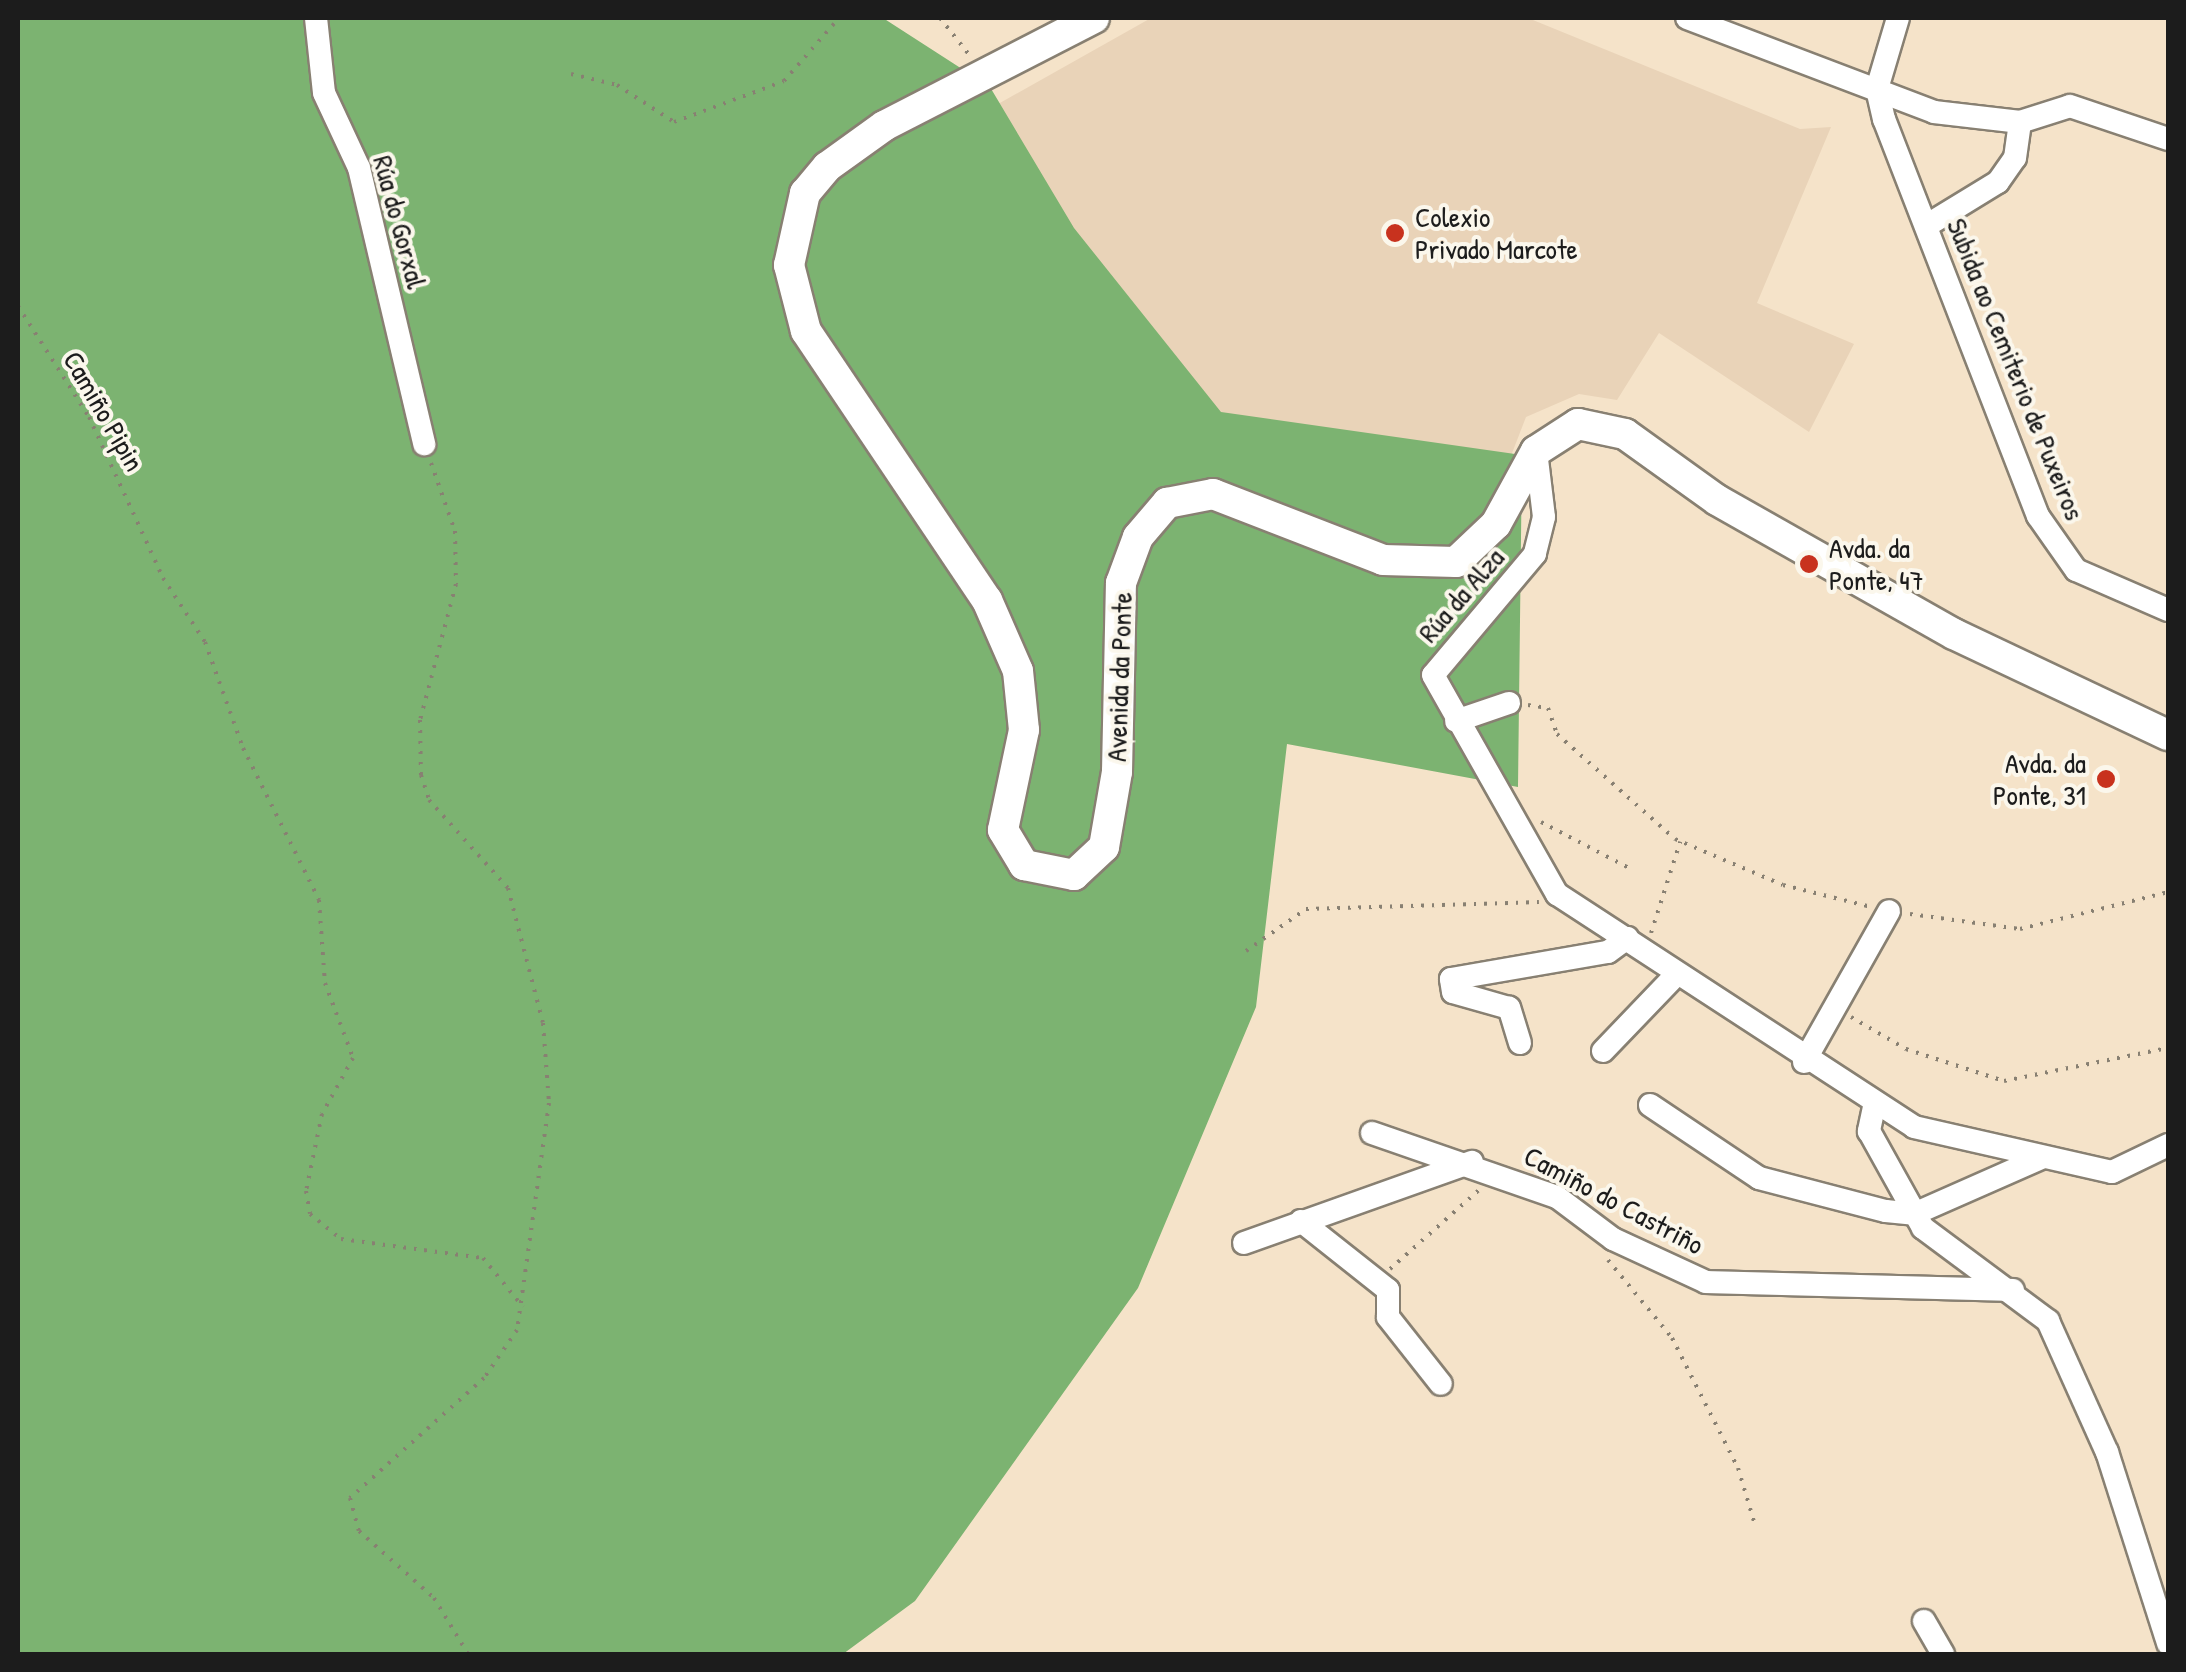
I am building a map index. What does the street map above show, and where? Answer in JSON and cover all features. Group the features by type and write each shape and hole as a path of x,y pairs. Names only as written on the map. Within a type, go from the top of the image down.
{"street":[{"name":"Rúa do Gorxal","path":"316,18 324,92 358,168 424,444"},
{"name":"Avenida da Ponte","path":"1094,18 985,74 828,167 805,193 789,265 806,332 988,600 1018,671 1024,730 1002,830 1024,865 1074,876 1104,847 1117,772 1120,584 1138,537 1167,503 1213,494 1383,560 1456,562 1496,524 1536,451 1578,424 1625,434 1717,500 1954,634 2168,735"},
{"path":"1686,18 1934,112 2020,122 2070,106 2168,139"},
{"path":"1877,89 1898,18"},
{"name":"Subida ao Cemiterio de Puxeiros","path":"1877,89 1926,226 2054,543 2097,585 2168,610"},
{"path":"1926,226 1998,182 2015,158 2020,122"},
{"name":"Rúa da Alza","path":"1536,451 1544,517 1535,554 1434,675 1456,721 1557,894 1636,945 1673,978 1874,1107 1914,1127 2112,1172 2168,1144"},
{"path":"1456,721 1510,703"},
{"path":"1804,1062 1839,1010 1889,911"},
{"path":"1520,1044 1509,1008 1453,992 1451,979 1636,945"},
{"path":"1602,1051 1673,978"},
{"path":"1650,1105 1759,1178 1824,1202 1914,1214 2044,1156"},
{"path":"1874,1107 1870,1131 1914,1214 2048,1321 2076,1380 2168,1644"},
{"name":"Camiño do Castriño","path":"1372,1132 1483,1166 1706,1282 2012,1290"},
{"path":"1244,1243 1301,1221 1483,1166"},
{"path":"1301,1221 1381,1281 1388,1316 1441,1384"},
{"path":"1924,1621 1943,1654"}],"path":[{"path":"572,74 617,85 674,122 784,82 839,18"},
{"path":"940,18 985,74"},
{"name":"Camiño Pipin","path":"18,306 152,539 319,900 325,983 354,1058 322,1114 306,1191 310,1214 341,1239 483,1258 524,1307"},
{"path":"424,444 455,531 456,584 420,720 420,775 430,800 508,888 550,1067 524,1307 484,1378 350,1498 359,1530 434,1598 468,1654"},
{"path":"1510,703 1548,708 1557,734 1680,842 1783,885 1889,911 2020,930 2168,892"},
{"path":"1516,818 1631,869"},
{"path":"1636,945 1680,842"},
{"path":"1246,951 1306,909 1431,911 1557,894"},
{"path":"1839,1010 1906,1049 2004,1081 2168,1048"},
{"path":"1381,1281 1452,1222 1483,1166"},
{"path":"1600,1254 1672,1338 1738,1468 1756,1524"}],"shaded area":[{"name":"Colexio Privado Marcote","path":"1151,18 1528,18 1800,129 1831,127 1757,303 1854,344 1809,432 1659,333 1617,400 1579,394 1526,417 1502,479 1124,435 975,117"}],"green space":[{"path":"18,18 883,18 990,87 1074,228 1221,412 1522,455 1518,787 1287,744 1256,1007 1138,1288 915,1601 843,1654 18,1654"}],"place":[{"name":"Colexio Privado Marcote","path":"1395,233"},
{"name":"Avda. da Ponte, 47","path":"1809,564"},
{"name":"Avda. da Ponte, 31","path":"2106,779"}]}
